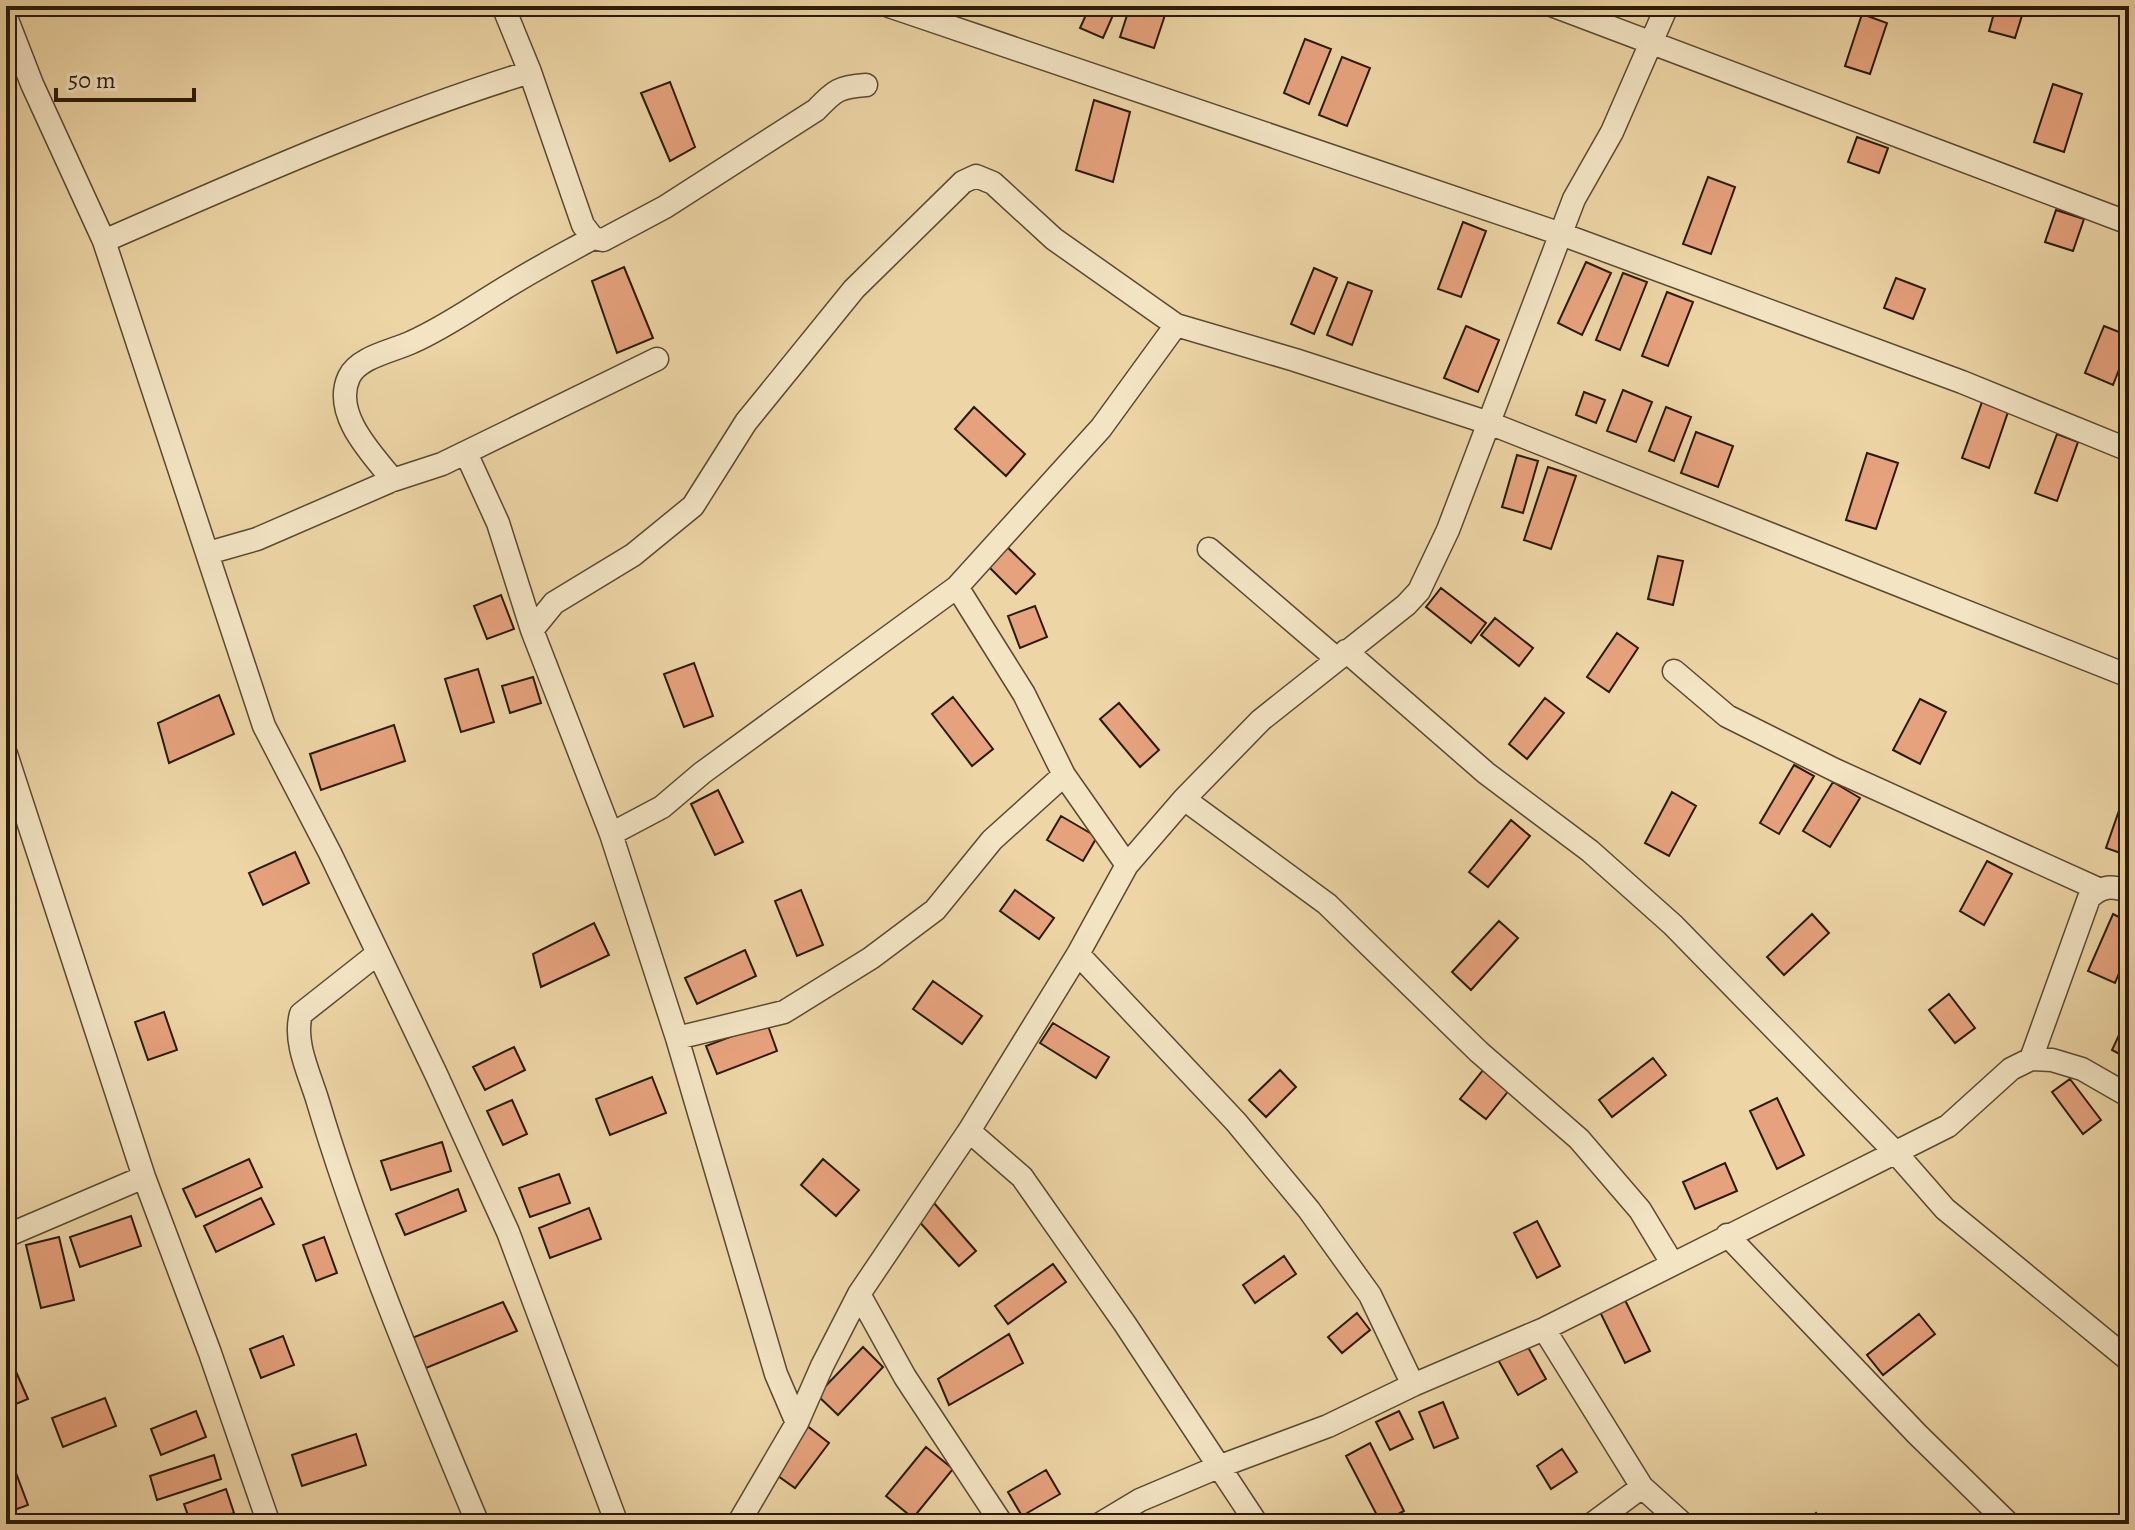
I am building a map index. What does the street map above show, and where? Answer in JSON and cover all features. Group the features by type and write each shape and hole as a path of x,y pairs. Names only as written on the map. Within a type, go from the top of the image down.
{"street":[{"path":"503,6 530,72 583,225 593,238"},
{"path":"889,6 1561,234 1962,382 2129,450"},
{"path":"1554,6 2129,223"},
{"path":"738,1524 797,1423 859,1294 969,1131 1078,954 1127,865 1184,799 1261,720 1406,605 1419,591 1448,530 1574,199 1612,132 1667,6"},
{"path":"6,17 32,84 104,241 264,726 330,853 508,1232 617,1524"},
{"path":"104,241 256,175 464,92 530,72"},
{"path":"393,480 363,442 348,415 346,393 349,376 362,363 414,341 465,314 512,283 593,238 603,240 665,207 816,110 838,89 866,85"},
{"path":"532,630 554,603 633,555 693,506 746,422 854,289 963,182 976,176 993,183 1054,239 1176,325 1489,423 2129,676"},
{"path":"611,834 662,807 702,773 957,587 1101,428 1176,325"},
{"path":"208,553 257,539 393,480 466,453 657,359"},
{"path":"466,453 498,523 532,630 611,834 677,1038 776,1374 797,1423"},
{"path":"1209,549 1486,773 1590,851 1673,925 1896,1153 1945,1209 2129,1360"},
{"path":"957,587 1024,694 1064,775 1127,865"},
{"path":"524,601 554,603"},
{"path":"1674,671 1727,716 1878,790 2098,889"},
{"path":"6,754 144,1177 210,1353 269,1524"},
{"path":"677,1038 784,1012 871,958 935,910 992,840 1064,775"},
{"path":"1184,799 1327,904 1479,1052 1579,1139 1640,1210 1672,1263"},
{"path":"2031,1059 2089,898 2098,889 2112,886 2129,891"},
{"path":"377,954 301,1014 297,1032 328,1134 409,1357 478,1524"},
{"path":"1078,954 1236,1122 1309,1210 1370,1295 1413,1385"},
{"path":"1100,1524 1140,1500 1328,1426 1413,1385 1544,1329 1948,1126 2011,1069 2031,1059 2052,1060 2082,1069 2129,1096"},
{"path":"969,1131 1022,1177 1125,1324 1257,1524"},
{"path":"6,1236 144,1177"},
{"path":"1727,1235 1917,1434 2009,1524"},
{"path":"859,1294 905,1377 1002,1524"},
{"path":"1544,1329 1642,1487 1683,1524"},
{"path":"776,1374 805,1372 822,1366"},
{"path":"1592,1524 1642,1487"}],"building":[{"path":"1090,6 1117,6 1103,38 1080,28"},
{"path":"1130,6 1168,6 1154,48 1120,37"},
{"path":"1996,6 2025,6 2015,38 1989,31"},
{"path":"1862,14 1887,23 1870,74 1845,66"},
{"path":"1305,39 1331,49 1309,104 1284,93"},
{"path":"1342,57 1370,68 1347,126 1319,115"},
{"path":"670,82 695,147 670,161 641,93"},
{"path":"2053,84 2082,94 2064,152 2034,142"},
{"path":"1094,100 1130,112 1113,182 1076,170"},
{"path":"1857,137 1888,148 1879,173 1848,162"},
{"path":"1708,177 1735,187 1711,254 1683,244"},
{"path":"2056,210 2084,219 2073,251 2045,242"},
{"path":"1463,222 1486,231 1461,297 1438,289"},
{"path":"1586,262 1611,273 1582,335 1558,323"},
{"path":"624,267 653,338 617,353 592,281"},
{"path":"1314,268 1337,278 1314,334 1291,324"},
{"path":"1623,273 1647,282 1620,350 1596,340"},
{"path":"1896,278 1925,289 1913,319 1884,308"},
{"path":"1348,282 1372,291 1352,345 1327,335"},
{"path":"1667,292 1693,302 1668,366 1642,356"},
{"path":"1466,326 1499,340 1478,392 1444,378"},
{"path":"2104,326 2129,336 2129,344 2113,385 2085,373"},
{"path":"1623,390 1652,402 1636,442 1607,431"},
{"path":"1584,392 1605,400 1596,423 1576,415"},
{"path":"1982,402 2008,412 1989,468 1962,458"},
{"path":"974,407 1025,454 1006,476 955,429"},
{"path":"1666,407 1691,417 1674,461 1649,451"},
{"path":"1696,432 1733,446 1718,487 1681,473"},
{"path":"2057,434 2078,442 2057,501 2035,493"},
{"path":"1867,453 1898,463 1876,529 1846,520"},
{"path":"1517,455 1538,461 1523,513 1502,507"},
{"path":"1548,467 1576,476 1551,549 1524,540"},
{"path":"1001,541 1035,574 1016,594 982,560"},
{"path":"1658,556 1683,561 1673,605 1648,599"},
{"path":"1441,588 1486,623 1471,643 1426,607"},
{"path":"501,595 514,629 487,639 474,606"},
{"path":"1035,606 1047,637 1020,648 1008,616"},
{"path":"1495,618 1533,648 1519,666 1481,635"},
{"path":"1617,633 1638,648 1609,692 1587,677"},
{"path":"694,663 713,716 684,727 664,674"},
{"path":"478,669 494,722 461,732 445,679"},
{"path":"533,677 541,703 510,713 502,686"},
{"path":"219,695 234,734 169,763 158,723"},
{"path":"953,697 993,749 972,766 932,714"},
{"path":"1545,698 1564,713 1527,759 1509,744"},
{"path":"1920,699 1946,712 1920,764 1893,750"},
{"path":"1119,703 1159,750 1140,767 1100,719"},
{"path":"394,725 405,761 321,790 310,754"},
{"path":"1794,765 1814,776 1779,834 1760,823"},
{"path":"1833,782 1860,798 1830,847 1803,831"},
{"path":"2129,782 2129,856 2106,848"},
{"path":"718,790 743,842 715,855 691,804"},
{"path":"1672,792 1696,806 1669,856 1645,843"},
{"path":"1061,816 1097,837 1083,861 1047,840"},
{"path":"1511,820 1530,836 1488,887 1469,872"},
{"path":"295,852 309,883 263,905 249,873"},
{"path":"1987,861 2012,874 1984,925 1960,911"},
{"path":"801,890 823,945 797,956 775,901"},
{"path":"1015,890 1054,918 1039,939 1000,911"},
{"path":"1812,914 1829,933 1784,975 1767,957"},
{"path":"2113,914 2129,922 2129,950 2115,983 2088,971"},
{"path":"1499,921 1518,938 1471,990 1452,972"},
{"path":"594,923 609,955 541,987 533,954"},
{"path":"745,950 756,976 697,1004 685,978"},
{"path":"933,981 982,1016 962,1044 913,1009"},
{"path":"1949,994 1975,1028 1955,1043 1929,1010"},
{"path":"164,1012 177,1050 148,1060 135,1022"},
{"path":"2126,1020 2129,1022 2129,1059 2112,1050"},
{"path":"767,1023 777,1051 717,1074 706,1046"},
{"path":"1053,1023 1109,1057 1096,1078 1040,1043"},
{"path":"514,1047 525,1070 485,1090 473,1067"},
{"path":"1653,1058 1666,1075 1612,1117 1599,1100"},
{"path":"1484,1069 1510,1089 1486,1119 1460,1099"},
{"path":"1280,1070 1296,1087 1266,1117 1249,1100"},
{"path":"652,1077 666,1113 610,1135 596,1099"},
{"path":"2070,1079 2101,1120 2083,1134 2052,1092"},
{"path":"1777,1098 1804,1155 1777,1169 1750,1111"},
{"path":"512,1100 527,1134 503,1145 487,1111"},
{"path":"442,1142 451,1171 391,1190 381,1161"},
{"path":"249,1159 262,1187 196,1217 183,1189"},
{"path":"823,1159 859,1190 836,1216 801,1185"},
{"path":"1725,1163 1737,1191 1695,1209 1683,1182"},
{"path":"559,1174 570,1203 530,1217 519,1188"},
{"path":"458,1189 466,1211 405,1235 396,1214"},
{"path":"261,1198 274,1224 216,1252 204,1226"},
{"path":"934,1203 976,1251 959,1266 917,1219"},
{"path":"589,1208 601,1239 550,1258 539,1228"},
{"path":"131,1216 141,1246 80,1267 70,1237"},
{"path":"1537,1221 1560,1266 1537,1278 1514,1233"},
{"path":"59,1237 74,1300 41,1308 26,1245"},
{"path":"324,1237 337,1273 316,1281 303,1245"},
{"path":"1284,1256 1296,1274 1255,1303 1243,1285"},
{"path":"1053,1264 1066,1282 1008,1324 995,1306"},
{"path":"1624,1298 1650,1351 1625,1363 1599,1310"},
{"path":"503,1302 517,1331 426,1368 412,1338"},
{"path":"1357,1313 1370,1330 1342,1353 1328,1337"},
{"path":"1919,1314 1935,1334 1883,1375 1867,1355"},
{"path":"1009,1334 1023,1363 949,1405 938,1379"},
{"path":"283,1336 294,1365 261,1378 250,1349"},
{"path":"1525,1342 1546,1379 1518,1395 1497,1358"},
{"path":"863,1347 883,1367 838,1415 817,1395"},
{"path":"6,1349 28,1399 6,1408"},
{"path":"105,1398 116,1426 63,1447 52,1418"},
{"path":"1443,1402 1458,1438 1434,1448 1419,1412"},
{"path":"196,1411 206,1437 161,1455 151,1429"},
{"path":"1399,1411 1413,1439 1390,1450 1376,1422"},
{"path":"806,1425 829,1443 795,1488 771,1471"},
{"path":"356,1434 366,1465 302,1486 292,1455"},
{"path":"1370,1443 1404,1511 1381,1523 1346,1456"},
{"path":"926,1447 953,1469 913,1518 886,1496"},
{"path":"1562,1449 1577,1472 1551,1489 1537,1466"},
{"path":"214,1455 221,1479 157,1500 150,1476"},
{"path":"1046,1470 1060,1494 1022,1516 1008,1492"},
{"path":"16,1473 28,1505 6,1513 6,1476"},
{"path":"226,1489 234,1513 203,1524 191,1524 184,1504"},
{"path":"1816,1513 1826,1524 1804,1524"}]}
